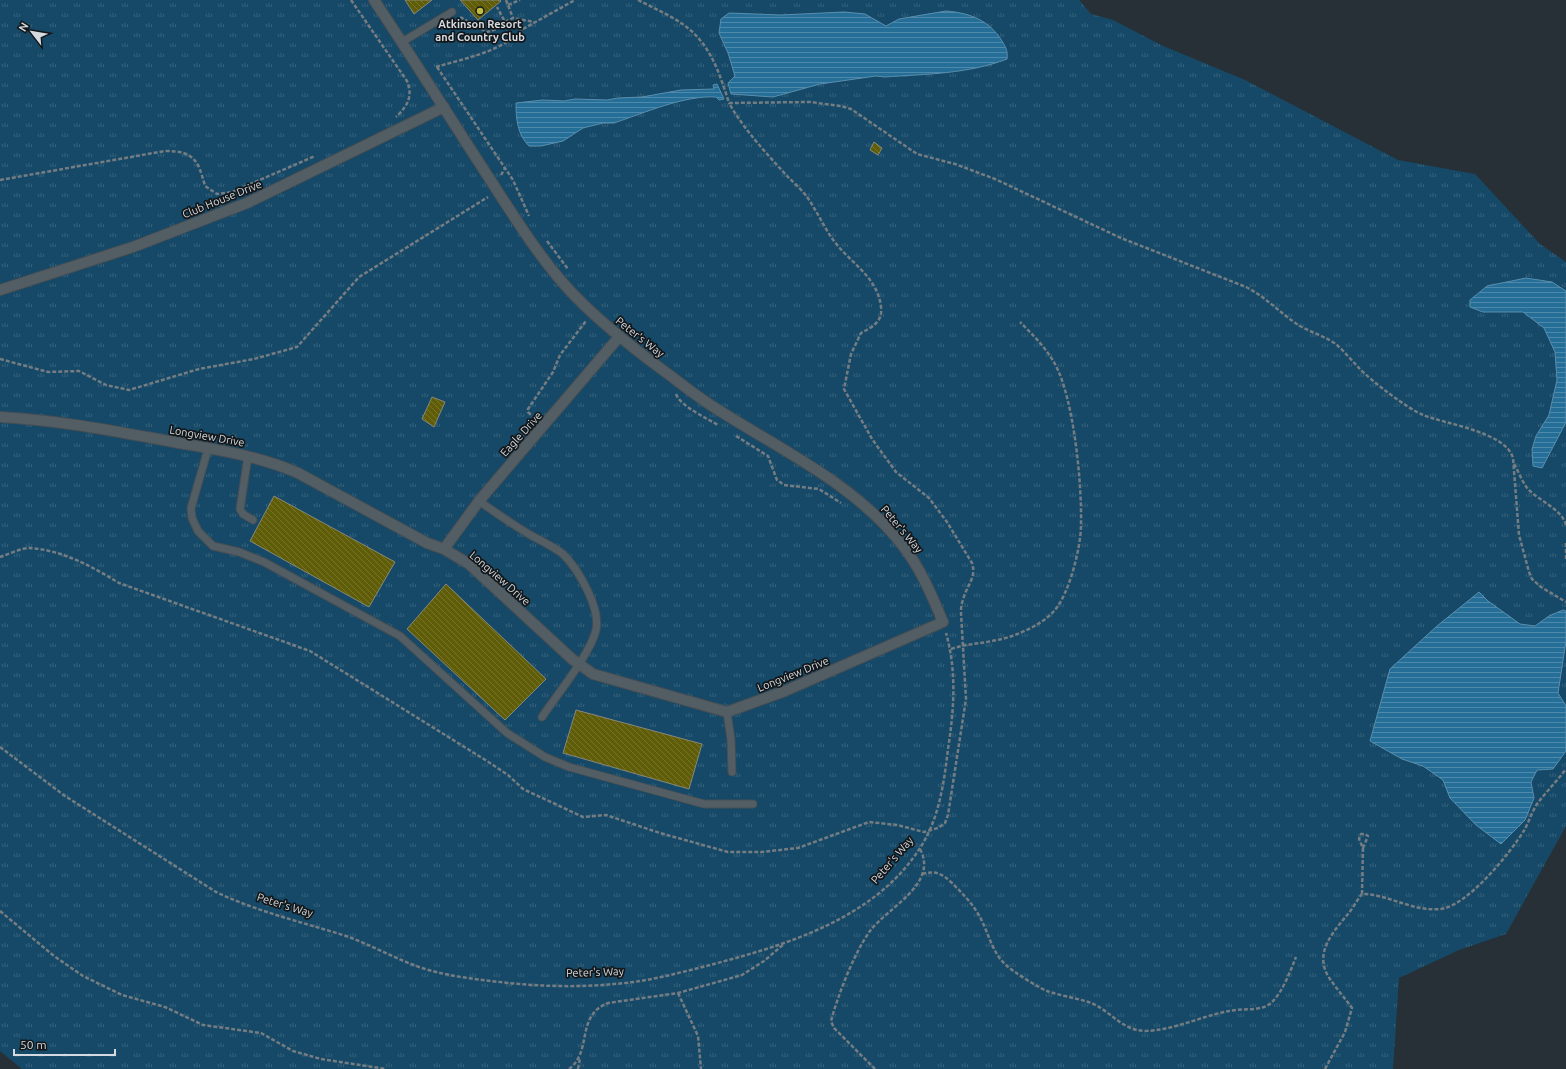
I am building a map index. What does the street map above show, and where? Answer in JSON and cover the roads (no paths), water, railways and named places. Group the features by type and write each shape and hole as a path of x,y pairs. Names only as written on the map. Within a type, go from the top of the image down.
{"street":[{"name":"Peter's Way","path":"374,0 536,248 575,296 619,337 708,403 854,496 880,520 904,546 924,576 943,622"},
{"name":"Club House Drive","path":"0,290 133,247 247,203 444,107"},
{"name":"Eagle Drive","path":"444,549 478,501 619,337"},
{"name":"Longview Drive","path":"0,417 38,419 78,424 248,456 277,464 298,473 427,543 444,549 469,564 578,664 593,674 727,712 785,691 943,622"}],"lane":[{"path":"402,42 452,12"},
{"path":"208,448 192,508 192,518 198,531 213,546 254,558 400,636 507,733 545,757 569,767 704,804 753,804"},
{"path":"248,456 240,509 243,514 253,520"},
{"path":"478,501 562,554 571,564 593,601 597,616 596,630 590,645 542,717"},
{"path":"727,712 731,740 732,772"}],"place":[{"name":"Atkinson Resort and Country Club","path":"480,11"}]}
